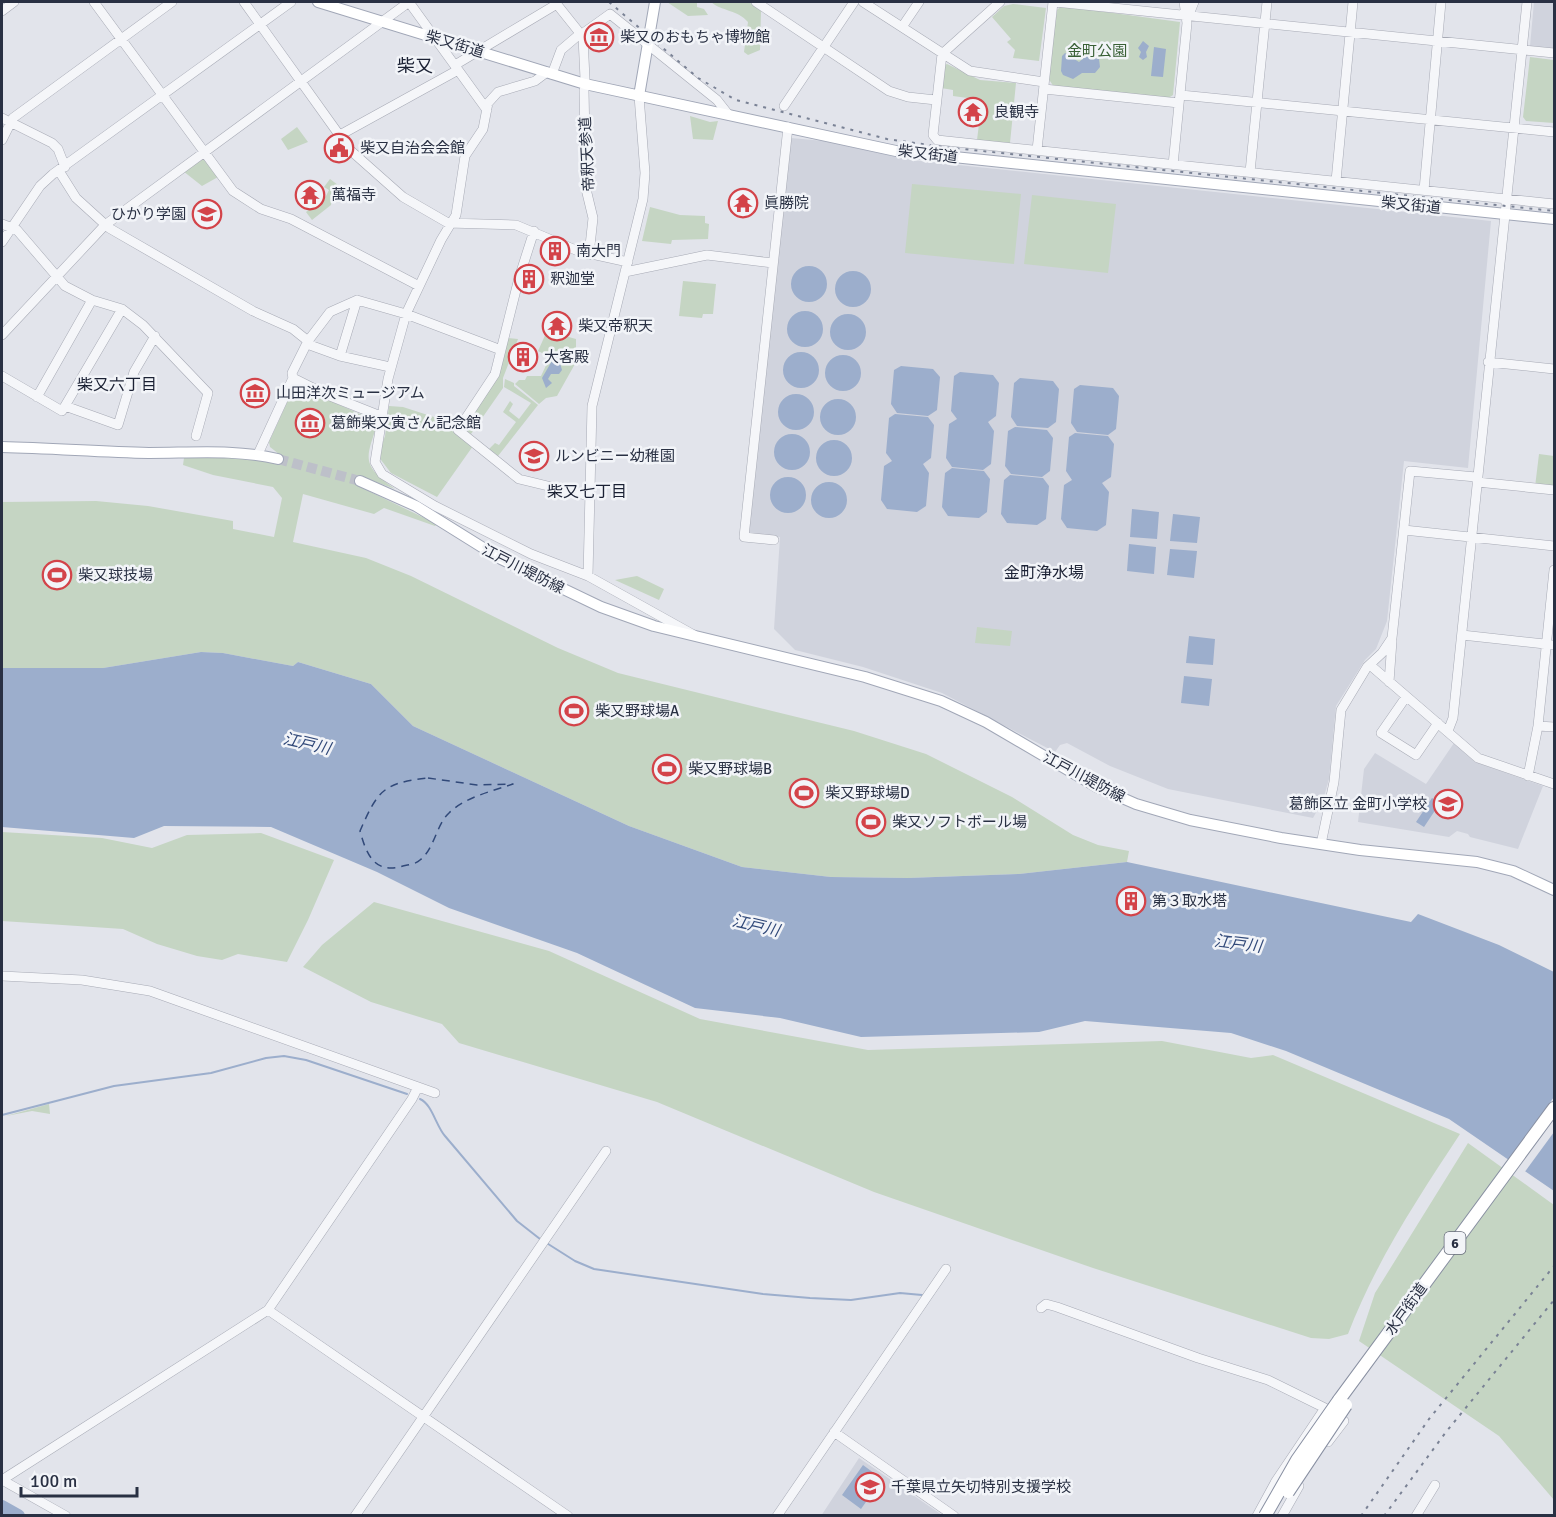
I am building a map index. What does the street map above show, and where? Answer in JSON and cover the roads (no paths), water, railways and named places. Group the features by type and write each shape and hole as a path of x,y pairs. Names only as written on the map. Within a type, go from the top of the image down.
{"highway":[{"name":"水戸街道","path":"1359,1380 1554,1108"},
{"name":"水戸街道","path":"1265,1515 1297,1460 1554,1122"},
{"name":"水戸街道","path":"1274,1515 1342,1403"}],"main road":[{"name":"柴又街道","path":"318,2 549,73 639,96 907,152 1554,219"},
{"path":"639,96 655,2"},
{"path":"2,447 258,454 278,459"},
{"name":"江戸川堤防線","path":"360,481 416,506 483,549 569,593 638,621 865,677 941,701 986,722 1097,787 1156,810 1211,825 1321,844 1478,862 1514,871 1554,890"}],"street":[{"path":"2,10 14,2"},
{"path":"94,2 226,183 243,198 261,209 291,219 418,286"},
{"path":"2,140 6,120 172,2"},
{"path":"244,2 350,150 403,197 451,224 516,225 589,255 628,262"},
{"path":"2,242 40,186 291,2"},
{"path":"2,335 105,225 409,2 487,110"},
{"path":"756,2 889,91 909,97 936,100"},
{"path":"784,106 854,2"},
{"path":"863,2 960,66 981,74 1044,85 1180,99 1257,103 1431,118 1554,132"},
{"path":"902,27 919,2"},
{"path":"1000,2 942,54 933,135 937,140 1173,165 1250,170 1336,182 1554,204"},
{"path":"1037,150 1054,2 1554,54"},
{"path":"1184,2 1188,17"},
{"path":"1173,165 1188,17 1194,2"},
{"path":"1250,170 1267,2"},
{"path":"1336,182 1353,2"},
{"path":"1424,190 1441,2"},
{"path":"1448,731 1453,718 1462,635 1488,362 1527,2"},
{"path":"340,135 456,68 478,51 556,3 582,36 585,79"},
{"path":"487,110 488,103 498,92 535,81 549,73 561,50 610,14 717,100 728,114"},
{"name":"帝釈天参道","path":"585,90 586,189 593,218 589,255"},
{"path":"588,576 594,397 645,186 639,96"},
{"name":"江戸川堤防線","path":"487,110 483,129 465,156 460,201 451,224 406,314 390,368 383,417 374,454 375,462 382,474 435,506 531,554 588,576 695,636"},
{"path":"6,120 52,142 76,198 105,225 141,249 253,311 293,329 308,342 340,356 390,368"},
{"path":"774,540 744,537 788,127"},
{"path":"2,224 17,230 65,286 92,300 122,309 155,336 208,393 196,436"},
{"path":"534,231 519,278 495,374 458,430 519,479 589,496"},
{"path":"625,272 707,255 773,263"},
{"path":"37,397 92,300"},
{"path":"258,454 293,378 292,373 308,342 330,312 357,300 406,314 501,350"},
{"path":"340,356 357,300"},
{"path":"2,376 62,411 122,309"},
{"path":"65,406 118,425 134,372 155,336"},
{"path":"1488,362 1554,369"},
{"path":"293,378 325,394 383,417"},
{"path":"1389,682 1410,471 1554,490"},
{"path":"1404,530 1554,546"},
{"path":"1527,776 1538,726 1551,644 1554,570"},
{"path":"1462,635 1551,644"},
{"path":"1321,844 1334,782 1341,710 1370,665 1392,638"},
{"path":"1370,665 1478,758 1554,784"},
{"path":"1406,697 1381,733 1416,755 1438,723"},
{"path":"1538,726 1554,728"},
{"path":"2,976 82,980 150,992 435,1093"},
{"path":"66,1515 2,1480 268,1310 418,1087"},
{"path":"355,1515 606,1151"},
{"path":"777,1515 946,1269"},
{"path":"1041,1308 1049,1304 1198,1358 1268,1380 1325,1408 1276,1480 1257,1515"},
{"path":"268,1310 568,1515"},
{"path":"1282,1515 1344,1421"},
{"path":"834,1432 954,1515"},
{"path":"1416,1515 1435,1485"}],"water":[{"path":"1143,41 1149,46 1146,52 1147,57 1143,60 1139,57 1141,52 1138,48"},
{"path":"1154,47 1166,49 1163,77 1151,76"},
{"path":"1065,53 1079,62 1086,56 1099,59 1100,67 1095,73 1082,73 1073,79 1063,75 1062,56"},
{"path":"809,266 821,272 827,284 821,296 809,302 797,296 791,284 797,272"},
{"path":"853,271 865,277 871,289 865,301 853,307 841,301 835,289 841,277"},
{"path":"805,311 817,317 823,329 817,341 805,347 793,341 787,329 793,317"},
{"path":"848,314 860,320 866,332 860,344 848,350 836,344 830,332 836,320"},
{"path":"801,352 813,358 819,370 813,382 801,388 789,382 783,370 789,358"},
{"path":"556,354 563,356 560,363 562,370 559,374 551,374 548,379 552,383 546,388 542,378"},
{"path":"843,355 855,361 861,373 855,385 843,391 831,385 825,373 831,361"},
{"path":"901,366 933,369 940,377 937,410 928,416 897,413 891,404 894,370"},
{"path":"960,372 993,375 999,383 996,416 988,422 994,431 991,464 983,470 952,467 946,458 949,424 957,419 951,411 954,376"},
{"path":"1020,378 1053,381 1059,389 1056,422 1048,428 1017,426 1011,417 1014,383"},
{"path":"1080,385 1113,388 1119,396 1116,429 1108,435 1077,432 1071,423 1074,389"},
{"path":"796,394 808,400 814,412 808,424 796,430 784,424 778,412 784,400"},
{"path":"838,399 850,405 856,417 850,429 838,435 826,429 820,417 826,405"},
{"path":"895,414 928,417 934,425 931,458 923,464 929,473 926,506 917,512 887,509 881,500 884,466 892,461 886,453 889,418"},
{"path":"1015,427 1047,430 1053,438 1050,471 1042,477 1011,474 1005,466 1008,431"},
{"path":"1075,433 1108,436 1114,444 1111,477 1102,483 1109,492 1106,525 1097,531 1067,528 1061,519 1064,485 1072,480 1066,471 1069,437"},
{"path":"792,434 804,440 810,452 804,464 792,470 780,464 774,452 780,440"},
{"path":"834,440 846,446 852,458 846,470 834,476 822,470 816,458 822,446"},
{"path":"952,468 984,471 990,479 987,512 979,518 948,516 942,507 945,473"},
{"path":"1010,475 1043,478 1049,486 1046,519 1037,525 1007,523 1001,514 1004,480"},
{"path":"788,477 800,483 806,495 800,507 788,513 776,507 770,495 776,483"},
{"path":"829,482 841,488 847,500 841,512 829,518 817,512 811,500 817,488"},
{"path":"1132,509 1159,512 1157,539 1130,537"},
{"path":"1173,514 1200,517 1197,543 1170,541"},
{"path":"1129,544 1156,547 1154,574 1127,571"},
{"path":"1170,549 1197,551 1194,578 1167,575"},
{"path":"1189,636 1215,639 1213,665 1186,663"},
{"name":"江戸川","path":"201,652 223,653 293,666 298,662 371,684 413,726 629,826 742,867 831,877 908,878 1019,874 1127,862 1411,922 1418,914 1499,945 1554,972 1554,1191 1449,1119 1286,1051 1231,1033 1085,1021 1039,1032 861,1037 780,1018 695,1008 577,953 449,908 377,872 271,827 164,826 134,838 2,827 2,668 103,668"},
{"path":"1184,676 1212,679 1209,706 1181,703"},
{"path":"1432,798 1440,803 1424,827 1416,822"},
{"path":"863,1465 882,1479 861,1509 842,1495"}],"waterway":[{"path":"2,1115 114,1086 211,1073 266,1058 284,1056 306,1060 407,1094"},
{"path":"420,1099 428,1105 445,1136 517,1221 540,1239"},
{"path":"545,1242 575,1261 594,1269 763,1294 851,1300 900,1293 922,1295"},
{"path":"2,1507 18,1516"}],"tunnel":[{"path":"278,459 360,481"}],"railway":[{"path":"609,2 698,78 736,100 887,139 944,147 1554,211"},
{"path":"1361,1516 1429,1419 1554,1266"},
{"path":"1384,1516 1446,1432 1554,1300"}],"place":[{"name":"柴又のおもちゃ博物館","path":"599,37"},
{"name":"良観寺","path":"973,112"},
{"name":"柴又自治会会館","path":"339,148"},
{"name":"萬福寺","path":"310,195"},
{"name":"眞勝院","path":"743,203"},
{"name":"ひかり学園","path":"207,214"},
{"name":"南大門","path":"555,251"},
{"name":"釈迦堂","path":"529,279"},
{"name":"柴又帝釈天","path":"557,326"},
{"name":"大客殿","path":"523,357"},
{"name":"山田洋次ミュージアム","path":"255,393"},
{"name":"葛飾柴又寅さん記念館","path":"310,423"},
{"name":"ルンビニー幼稚園","path":"534,456"},
{"name":"柴又球技場","path":"57,575"},
{"name":"柴又野球場A","path":"574,711"},
{"name":"柴又野球場B","path":"667,769"},
{"name":"柴又野球場D","path":"804,793"},
{"name":"葛飾区立 金町小学校","path":"1448,804"},
{"name":"柴又ソフトボール場","path":"871,822"},
{"name":"第３取水塔","path":"1131,901"},
{"name":"千葉県立矢切特別支援学校","path":"870,1487"}],"district":[{"name":"柴又","path":"415,66"},
{"name":"柴又六丁目","path":"117,384"},
{"name":"柴又七丁目","path":"587,491"},
{"name":"金町浄水場","path":"1044,572"}],"park label":[{"name":"金町公園","path":"1097,51"}]}
